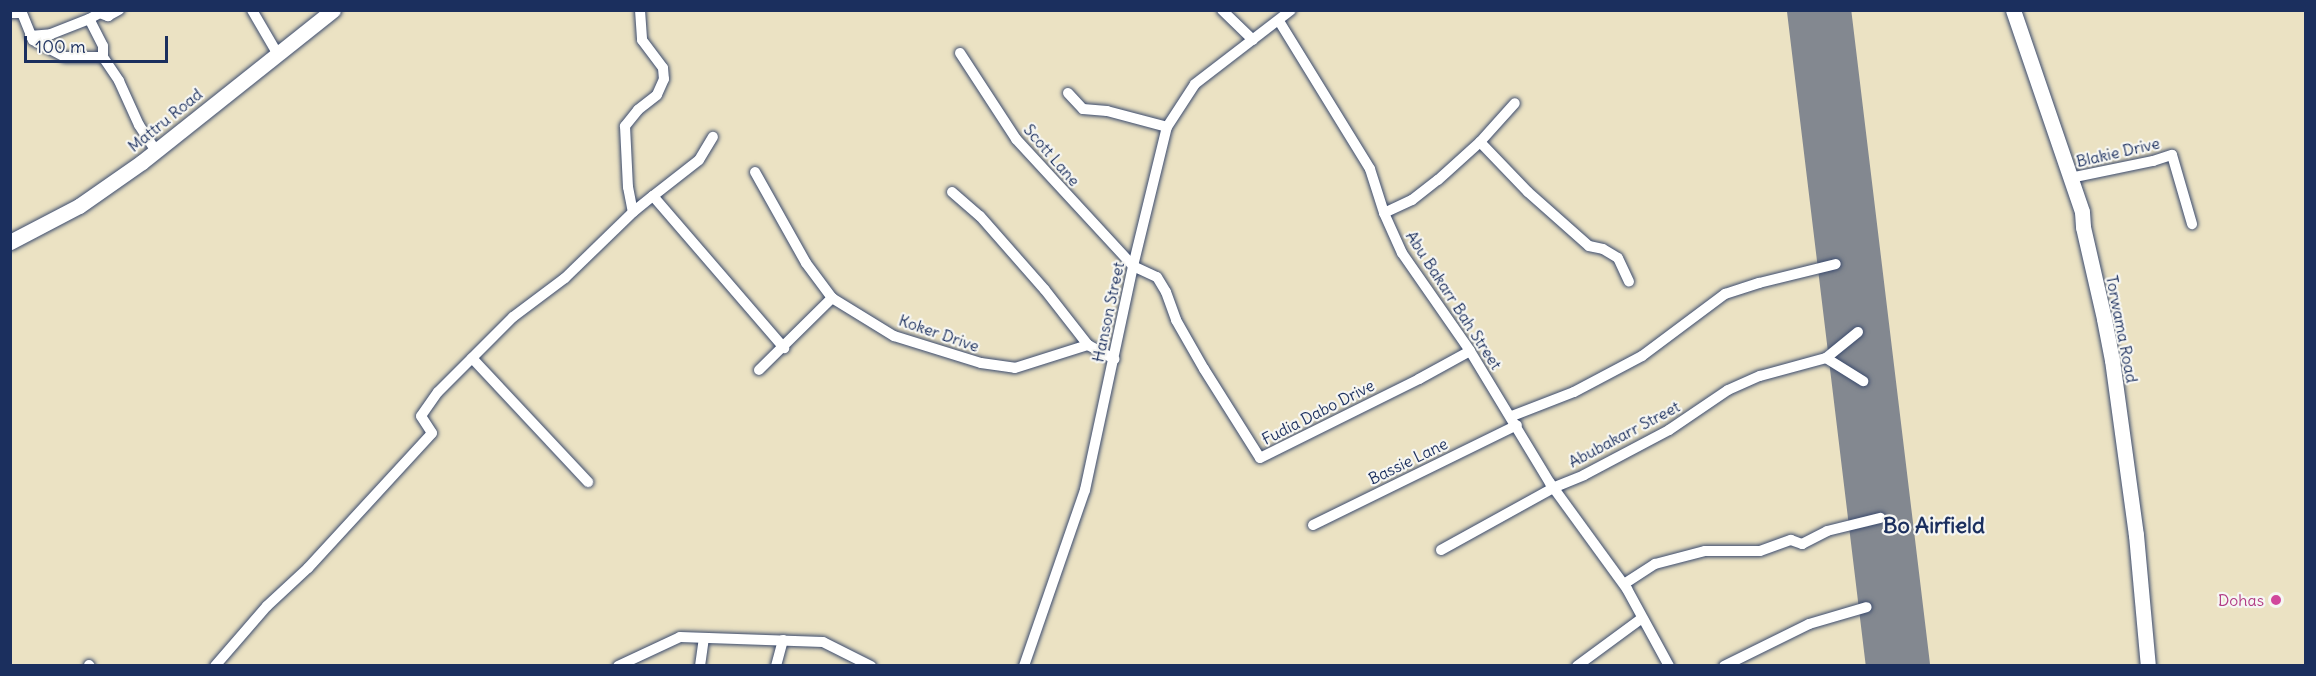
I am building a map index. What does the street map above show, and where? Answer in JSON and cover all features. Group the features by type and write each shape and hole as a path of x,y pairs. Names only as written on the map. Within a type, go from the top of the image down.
{"main road":[{"name":"Mattru Road","path":"10,242 79,206 156,151 333,10"},
{"name":"Torwama Road","path":"2013,10 2082,212 2083,227 2112,360 2136,535 2148,666"}],"street":[{"path":"30,36 51,34 100,13 119,10"},
{"path":"252,10 277,53"},
{"path":"633,212 628,187 625,126 638,110 657,95 664,79 663,68 642,40 640,10"},
{"path":"1222,10 1253,40"},
{"name":"Hanson Street","path":"1024,666 1085,490 1133,266 1167,127 1195,84 1291,10"},
{"path":"10,13 23,15 30,36 65,57 103,57"},
{"path":"89,19 103,46 103,57 119,81 139,125 156,151"},
{"name":"Abu Bakarr Bah Street","path":"1279,21 1370,168 1384,213 1408,262 1470,351 1555,487 1624,584 1669,666"},
{"name":"Scott Lane","path":"960,53 1016,139 1133,266"},
{"path":"1068,93 1083,109 1107,111 1167,127"},
{"path":"1384,213 1412,200 1480,142 1515,104"},
{"path":"215,666 267,606 308,568 432,433 421,416 438,392 513,317 565,278 633,212 699,160 713,137"},
{"path":"1480,142 1528,192 1589,246 1603,249 1618,258 1629,282"},
{"name":"Blakie Drive","path":"2070,178 2172,155 2192,224"},
{"name":"Koker Drive","path":"755,172 806,263 832,298 894,336 981,363 1015,368 1088,345"},
{"path":"952,192 980,216 1045,290 1088,345 1113,359"},
{"path":"653,196 784,348"},
{"name":"Bassie Lane","path":"1313,525 1642,356 1725,294 1836,264"},
{"name":"Fudia Dabo Drive","path":"1133,266 1157,277 1166,292 1176,320 1198,359 1260,458 1470,351"},
{"path":"759,370 784,348 832,298"},
{"path":"1858,332 1826,358 1863,381"},
{"path":"472,358 588,482"},
{"name":"Abubakarr Street","path":"1441,550 1555,487 1584,475 1669,430 1728,390 1760,376 1826,358"},
{"path":"1624,584 1655,564 1705,551 1760,551 1791,540 1802,544 1827,531 1880,518"},
{"path":"1724,666 1809,624 1867,607"},
{"path":"1577,666 1642,618"},
{"path":"618,666 680,637 823,642 871,666"},
{"path":"700,666 704,638"},
{"path":"776,666 783,640"}],"runway":[{"path":"1819,10 1898,666"}],"place":[{"name":"Dohas","path":"2276,600"}],"district":[{"name":"Bo Airfield","path":"1934,526"}]}
